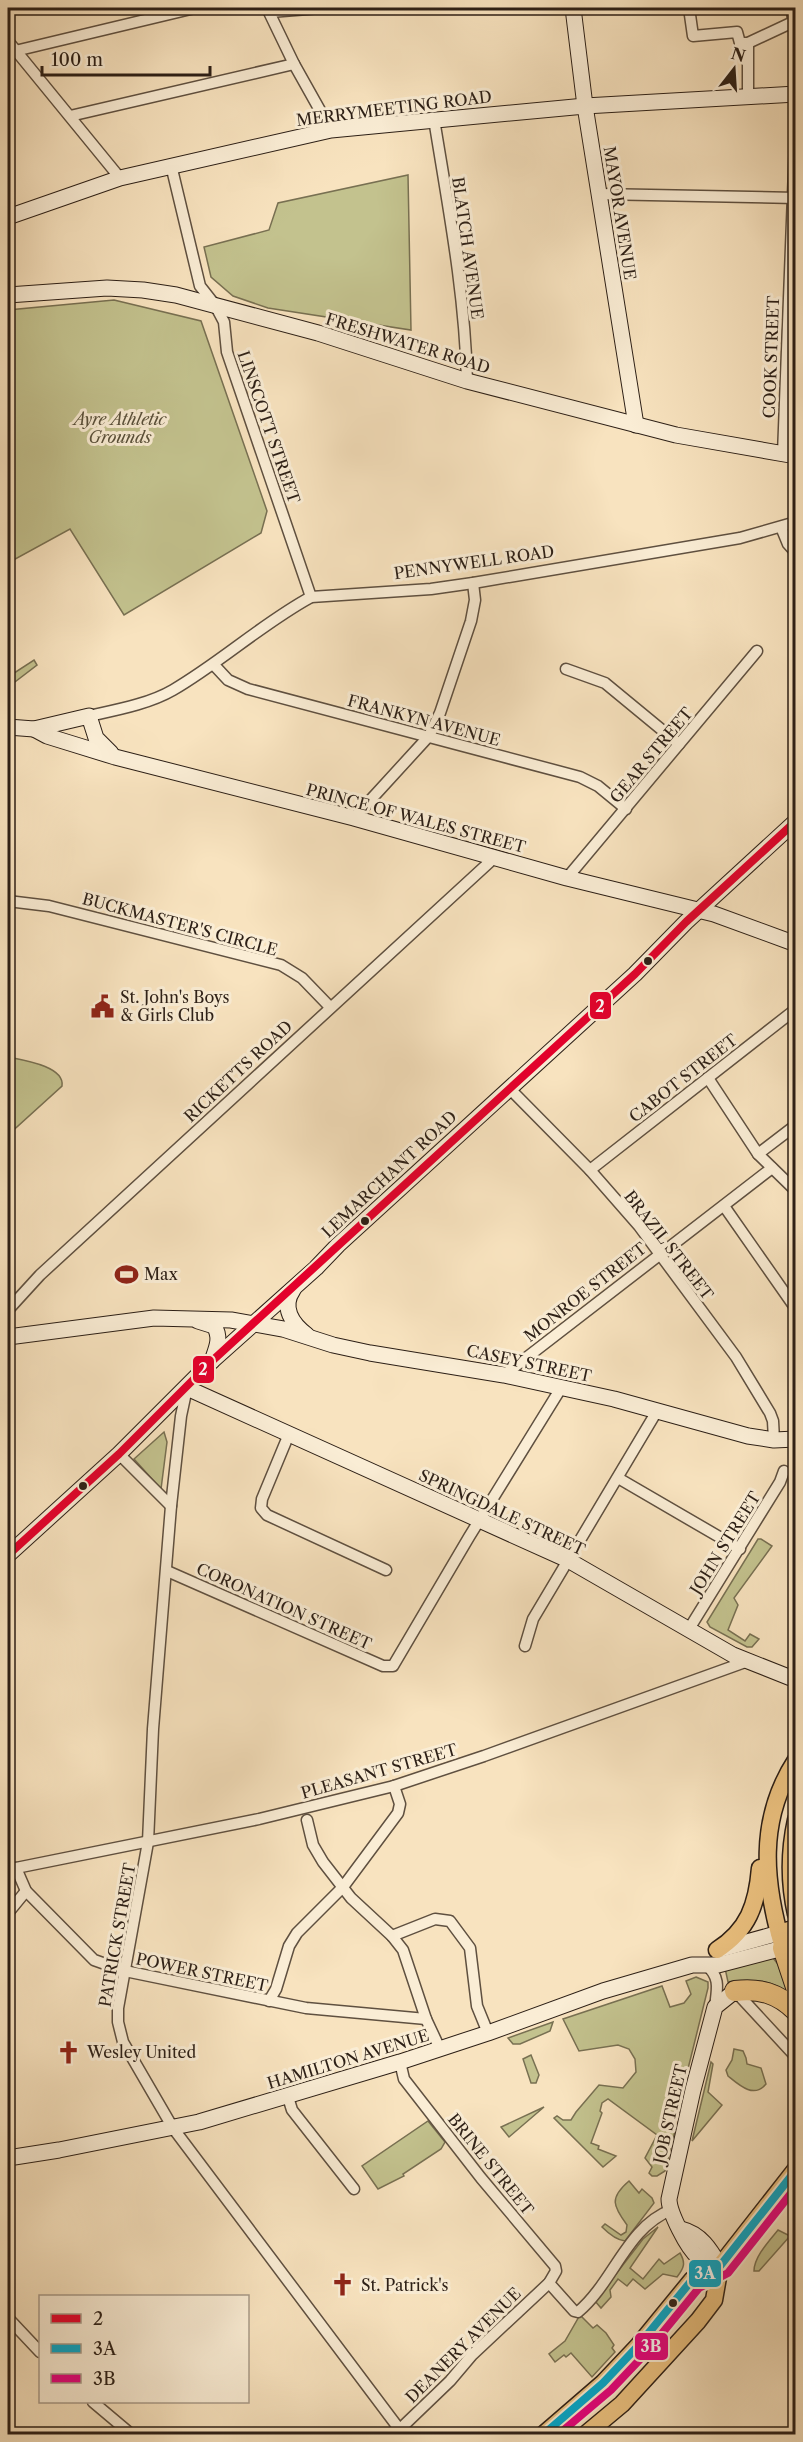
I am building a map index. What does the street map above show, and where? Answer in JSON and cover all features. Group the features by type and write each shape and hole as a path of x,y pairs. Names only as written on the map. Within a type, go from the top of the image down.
{"highway":[{"path":"786,1942 795,1987"},
{"path":"735,1991 748,1989 770,1993 795,2011"}],"main road":[{"path":"717,1950 733,1940 749,1918 757,1893 760,1862 767,1845 775,1807 784,1781 795,1760"},
{"path":"795,1830 790,1863 795,1914"},
{"path":"767,1845 770,1901 786,1942"},
{"path":"786,1942 795,1928"},
{"path":"544,2434 639,2346 692,2280 720,2266 795,2169"},
{"path":"586,2434 622,2404 698,2322 714,2300 720,2266"}],"street":[{"path":"11,53 195,8"},
{"path":"321,8 268,10 294,64 331,130"},
{"name":"MAYOR AVENUE","path":"573,8 585,106 636,425"},
{"path":"688,8 693,36 737,32 740,43 748,43 793,22 792,8"},
{"path":"8,41 11,53 70,116 120,178"},
{"path":"748,43 748,96"},
{"path":"70,116 294,64"},
{"name":"MERRYMEETING ROAD","path":"8,217 120,178 331,130 585,106 795,94"},
{"name":"COOK STREET","path":"789,455 795,117"},
{"name":"BLATCH AVENUE","path":"434,120 460,282 467,381"},
{"name":"LINSCOTT STREET","path":"171,165 200,286 215,305 224,322 227,352 311,597"},
{"path":"599,194 793,198"},
{"name":"FRESHWATER ROAD","path":"8,295 121,289 176,295 318,333 467,381 704,441 789,455"},
{"name":"PENNYWELL ROAD","path":"9,725 34,729 89,716 171,691 214,665 296,605 311,597 425,589 473,583 740,538 795,522"},
{"path":"780,527 795,553"},
{"path":"354,818 429,736 441,713 471,621 475,600 473,583"},
{"name":"GEAR STREET","path":"567,878 757,651"},
{"name":"FRANKYN AVENUE","path":"214,665 228,680 248,689 580,777 598,786 626,808"},
{"path":"566,669 605,683 679,744"},
{"name":"PRINCE OF WALES STREET","path":"89,716 99,743 108,751 124,759"},
{"name":"PRINCE OF WALES STREET","path":"34,729 47,736 124,759 354,818 567,878 699,910 795,944"},
{"name":"LEMARCHANT ROAD","path":"8,1555 119,1454 212,1361 635,974 699,910 795,821"},
{"name":"RICKETTS ROAD","path":"8,1310 40,1275 494,858"},
{"name":"BUCKMASTER'S CIRCLE","path":"8,901 50,906 281,966 302,978 330,1007"},
{"name":"CABOT STREET","path":"590,1170 795,1009"},
{"path":"708,1078 758,1154 795,1191"},
{"name":"BRAZIL STREET","path":"509,1088 590,1170 639,1226 748,1376 770,1413 774,1440"},
{"path":"758,1154 795,1125"},
{"name":"MONROE STREET","path":"504,1375 659,1253 772,1168"},
{"path":"724,1206 795,1309"},
{"path":"293,1289 287,1302 290,1316 297,1328 307,1335"},
{"path":"195,1318 216,1330 218,1340 212,1361"},
{"name":"CASEY STREET","path":"8,1337 131,1320 195,1318 231,1320 307,1335 333,1345 370,1353 504,1375 657,1411 723,1430 774,1440 795,1439"},
{"name":"SPRINGDALE STREET","path":"187,1388 568,1560 748,1662 795,1680"},
{"name":"PATRICK STREET","path":"187,1388 181,1416 171,1506 153,1729 148,1842 118,2008 120,2032 123,2042 173,2127 401,2432"},
{"path":"479,1521 561,1388"},
{"path":"525,1646 533,1619 657,1411"},
{"path":"289,1434 262,1499 261,1508 267,1515 386,1570"},
{"path":"119,1454 171,1506"},
{"name":"JOHN STREET","path":"689,1629 740,1549 780,1482 784,1471"},
{"path":"618,1478 740,1549"},
{"name":"CORONATION STREET","path":"167,1571 388,1667 397,1662 479,1521"},
{"path":"370,1576 376,1564"},
{"name":"PLEASANT STREET","path":"12,1868 270,1816 394,1786 748,1662"},
{"path":"269,2001 276,1989 290,1946 297,1933 343,1887 398,1813 400,1804 394,1786"},
{"path":"307,1820 317,1854 363,1910 392,1936 407,1959 426,2019 440,2049"},
{"name":"POWER STREET","path":"12,1868 26,1891 94,1960 125,1971 306,2008 426,2019"},
{"path":"8,1913 26,1891"},
{"path":"392,1936 435,1920 443,1919 455,1926 470,1948 477,2006 488,2033"},
{"name":"HAMILTON AVENUE","path":"699,1965 717,1950 786,1942"},
{"name":"HAMILTON AVENUE","path":"8,2158 199,2122 288,2097 440,2049 603,1990 699,1965 718,1965 786,1942"},
{"name":"JOB STREET","path":"671,2210 669,2199 673,2178 715,2007 718,1984 714,1972 699,1965"},
{"path":"715,2007 735,1991 795,2057"},
{"name":"BRINE STREET","path":"399,2062 404,2079 481,2178 555,2266 554,2276 549,2283"},
{"path":"288,2097 292,2110 354,2189"},
{"path":"549,2283 574,2311 578,2312 591,2299 623,2254 657,2216 671,2210 681,2229 694,2232 708,2246 720,2266"},
{"name":"DEANERY AVENUE","path":"401,2432 472,2355 549,2283"},
{"path":"8,2318 39,2351"},
{"path":"94,2403 131,2434"}],"green space":[{"path":"408,175 411,330 268,308 233,296 211,277 204,247 269,230 278,203"},
{"name":"Ayre Athletic Grounds","path":"114,300 201,321 267,511 261,533 124,615 70,529 8,563 8,310"},
{"path":"34,660 37,665 11,685 8,684 8,677"},
{"path":"8,1057 50,1069 57,1073 62,1086 8,1135"},
{"path":"164,1432 167,1442 161,1489 134,1459"},
{"path":"758,1539 772,1546 734,1598 738,1605 728,1630 745,1641 750,1634 759,1639 752,1647 747,1647 710,1627 707,1622"},
{"path":"773,1958 781,1968 789,1994 768,1983 728,1982 725,1968"},
{"path":"696,1977 708,1982 708,1988 679,2113 664,2111 661,2122 676,2127 665,2171 652,2176 649,2173 652,2167 645,2158 657,2135 608,2099 602,2103 600,2111 602,2113 591,2143 599,2146 598,2149 616,2156 603,2167 554,2118 557,2116 563,2120 571,2120 599,2085 623,2088 636,2072 635,2059 629,2049 618,2045 579,2051 563,2019 662,1986 670,2007 684,2003 691,1994 686,1981"},
{"path":"553,2022 550,2031 520,2044 513,2044 508,2038"},
{"path":"734,2049 743,2051 747,2064 761,2068 766,2084 761,2088 747,2089 728,2076 726,2070 732,2060"},
{"path":"531,2055 539,2075 536,2083 531,2083 523,2059"},
{"path":"711,2062 713,2064 708,2092 722,2105 692,2141"},
{"path":"544,2107 509,2137 501,2127"},
{"path":"428,2121 445,2142 441,2149 403,2174 404,2176 378,2189 362,2166"},
{"path":"629,2181 639,2193 642,2189 654,2203 625,2241 615,2238 602,2227 605,2224 621,2235 626,2232 627,2225 615,2202 618,2192"},
{"path":"658,2227 630,2268 643,2279 659,2259 664,2264 680,2253 684,2263 677,2277 663,2274 645,2289 633,2279 627,2286 618,2279 610,2290 611,2297 601,2308 595,2301 643,2239"},
{"path":"778,2230 790,2236 759,2271 754,2271 759,2255"},
{"path":"580,2315 593,2328 597,2325 614,2345 612,2348 615,2352 592,2377 571,2353 555,2362 549,2354 565,2341"}],"transit line":[{"name":"2","path":"8,1555 119,1454 212,1361 635,974 686,922 796,821"},
{"name":"3A","path":"544,2434 603,2383 638,2346 692,2280 720,2266 796,2170"},
{"name":"3B","path":"559,2434 611,2390 646,2353 699,2288 728,2273 796,2187"}],"place":[{"name":"St. John's Boys & Girls Club","path":"102,1006"},
{"name":"Max","path":"126,1274"},
{"name":"Wesley United","path":"69,2052"},
{"name":"St. Patrick's","path":"343,2285"}]}
